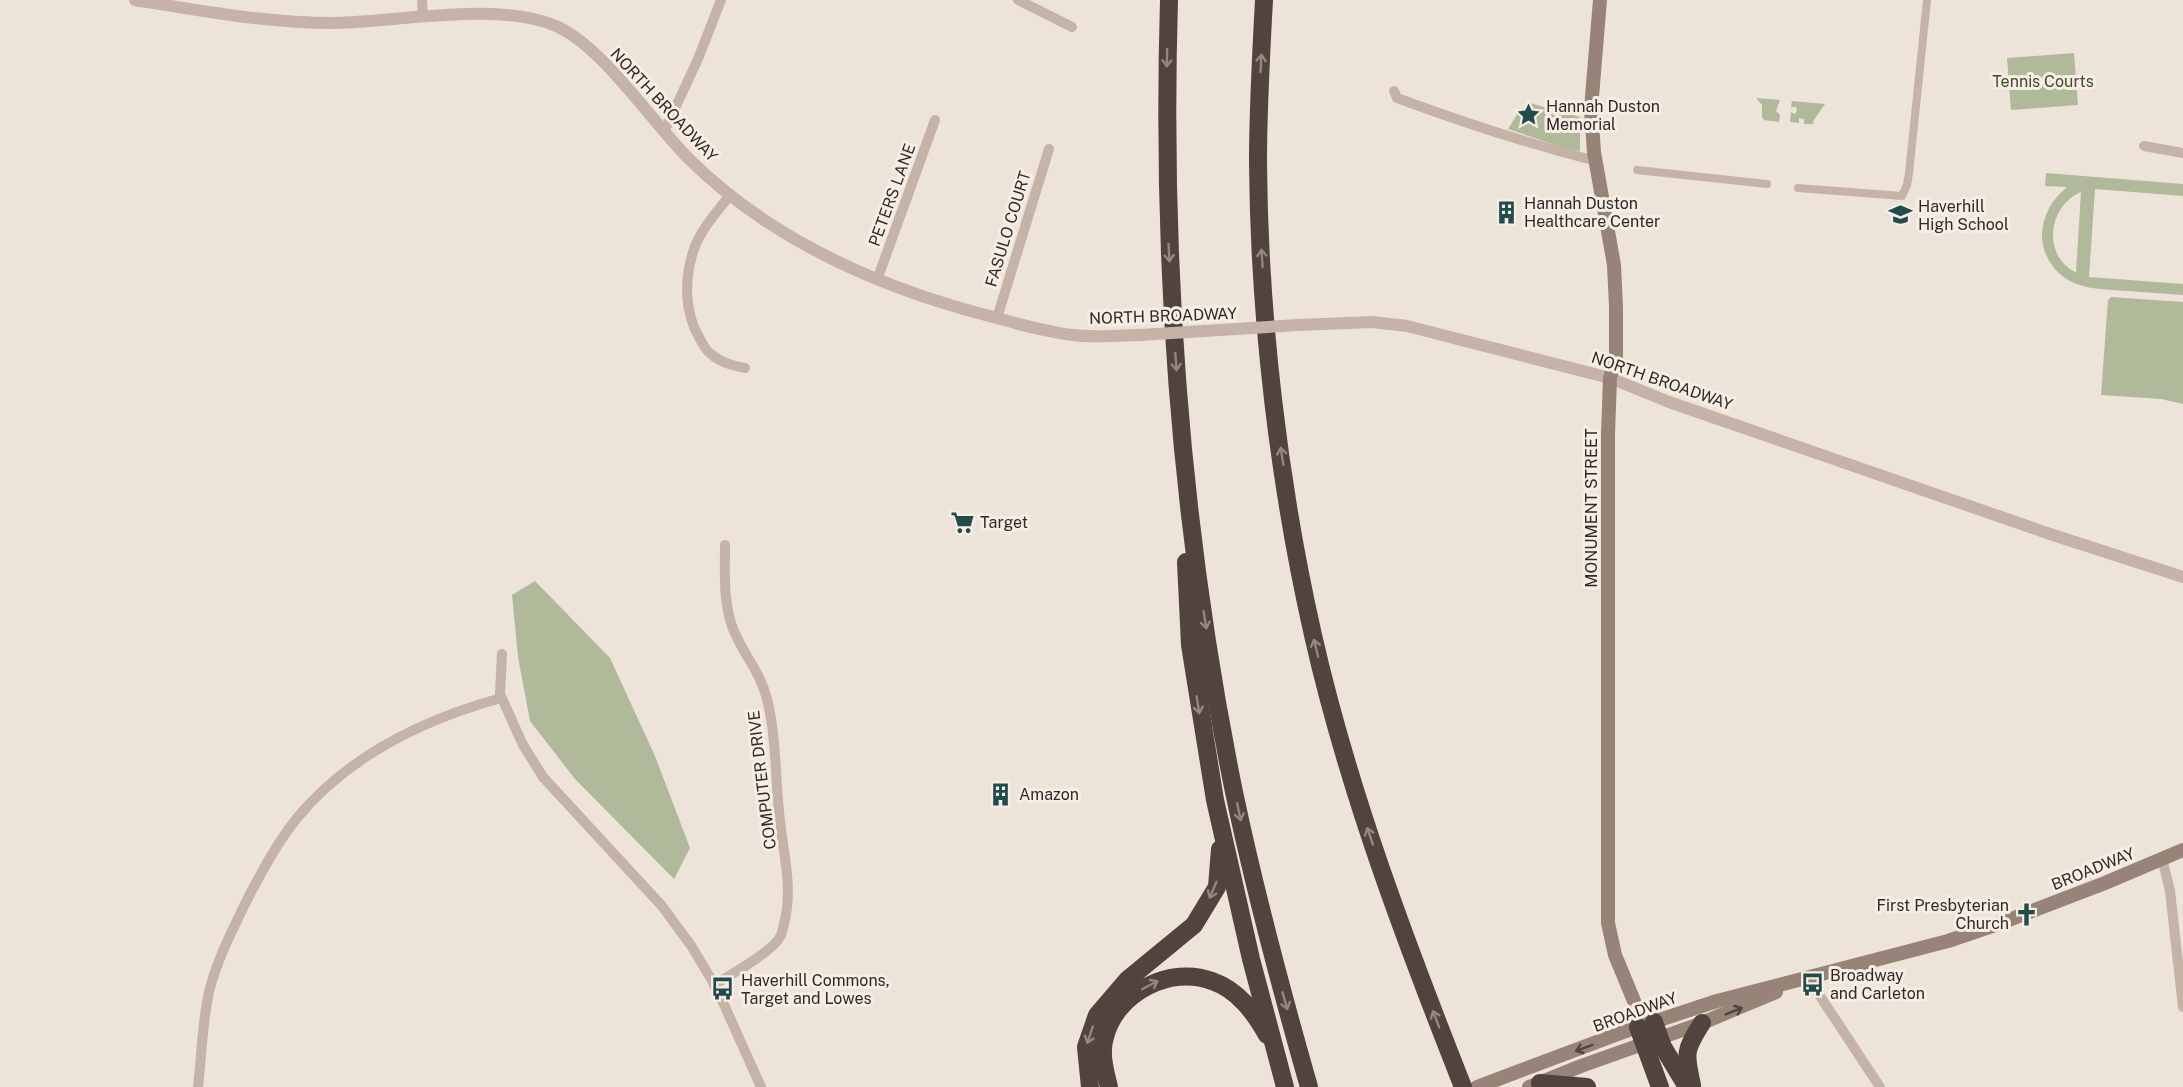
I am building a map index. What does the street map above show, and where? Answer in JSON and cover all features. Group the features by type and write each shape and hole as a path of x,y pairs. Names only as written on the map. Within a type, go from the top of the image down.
{"highway":[{"path":"1169,0 1166,137 1168,226 1172,313 1186,479 1209,645 1234,792 1274,964 1309,1087"},
{"path":"1264,0 1258,163 1261,239 1275,413 1293,533 1313,635 1360,806 1399,919 1463,1087"},
{"path":"1186,479 1185,540 1190,645 1205,745 1249,950 1285,1087"},
{"path":"1090,1087 1086,1047 1097,1015 1127,980 1194,925 1217,887 1222,832"},
{"path":"1108,1087 1103,1060 1105,1036 1117,1012 1130,996 1156,981 1179,976 1211,980 1227,989 1247,1004 1274,1048"},
{"path":"1693,1087 1686,1055 1690,1042 1702,1023"},
{"path":"1647,1028 1660,1087"},
{"path":"1647,1028 1687,1087"},
{"path":"1534,1085 1569,1084 1587,1087"}],"main road":[{"name":"MONUMENT STREET","path":"1600,0 1591,109 1596,161 1614,265 1616,308 1616,358 1610,378 1608,435 1608,923 1615,955 1647,1028"},
{"name":"BROADWAY","path":"1477,1087 1647,1028 1717,1001 1948,940 2001,923 2183,850"},
{"name":"BROADWAY","path":"1534,1085 1647,1028 1702,1023 1808,978"}],"street":[{"name":"NORTH BROADWAY","path":"135,0 223,14 293,21 333,23 487,15 520,16 544,21 560,27 583,43 605,64 706,176 730,195 778,228 822,253 877,280 916,295 997,318 1075,336 1140,335 1372,322 1407,326 1610,378 1669,402 2183,578"},
{"path":"422,0 423,17"},
{"path":"664,132 698,59 721,0"},
{"path":"1018,0 1072,27"},
{"path":"1798,188 1902,196 1907,185 1910,162 1927,0"},
{"path":"1394,91 1398,98 1455,118 1559,152 1596,161"},
{"name":"PETERS LANE","path":"877,280 935,120"},
{"path":"2144,146 2183,153"},
{"name":"FASULO COURT","path":"997,318 1049,149"},
{"path":"1637,170 1767,184"},
{"path":"730,195 706,226 694,248 686,285 687,300 697,334 708,353 725,363 745,368"},
{"name":"COMPUTER DRIVE","path":"714,985 768,950 780,937 789,906 788,871 780,821 775,756 767,699 759,674 732,627 726,601 725,545"},
{"path":"502,654 501,698 523,745 543,777 662,906 692,947 714,985 761,1087"},
{"path":"198,1087 203,1028 210,988 221,955 258,878 276,847 297,818 322,791 353,765 387,744 462,709 501,698"},
{"path":"2162,858 2170,891 2183,1007"},
{"path":"1808,978 1880,1087"}],"green space":[{"name":"Tennis Courts","path":"2074,53 2078,105 2011,110 2007,58"},
{"path":"1756,98 1780,100 1776,111 1780,115 1779,122 1764,120 1762,105"},
{"path":"1792,101 1825,104 1813,124 1804,124 1804,119 1799,118 1799,123 1790,122 1791,112 1795,114 1797,110 1796,107 1791,107"},
{"path":"1530,103 1580,117 1580,151 1570,150 1508,129 1518,113"},
{"path":"2046,173 2183,184 2183,196 2095,189 2089,277 2183,284 2183,295 2086,287 2076,284 2059,273 2046,254 2042,235 2044,220 2049,208 2067,187 2045,186","holes":["2081,192 2076,272 2064,264 2057,254 2053,231 2062,208"]},
{"path":"2111,297 2183,302 2183,404 2161,399 2101,395 2108,300"},
{"path":"535,581 610,658 655,756 690,848 674,879 575,779 530,721 518,657 512,595"}],"place":[{"name":"Hannah Duston Memorial","path":"1528,115"},
{"name":"Hannah Duston Healthcare Center","path":"1506,212"},
{"name":"Haverhill High School","path":"1900,215"},
{"name":"Target","path":"962,522"},
{"name":"Amazon","path":"1001,794"},
{"name":"First Presbyterian Church","path":"2027,914"},
{"name":"Broadway and Carleton","path":"1812,984"},
{"name":"Haverhill Commons, Target and Lowes","path":"723,989"}]}
